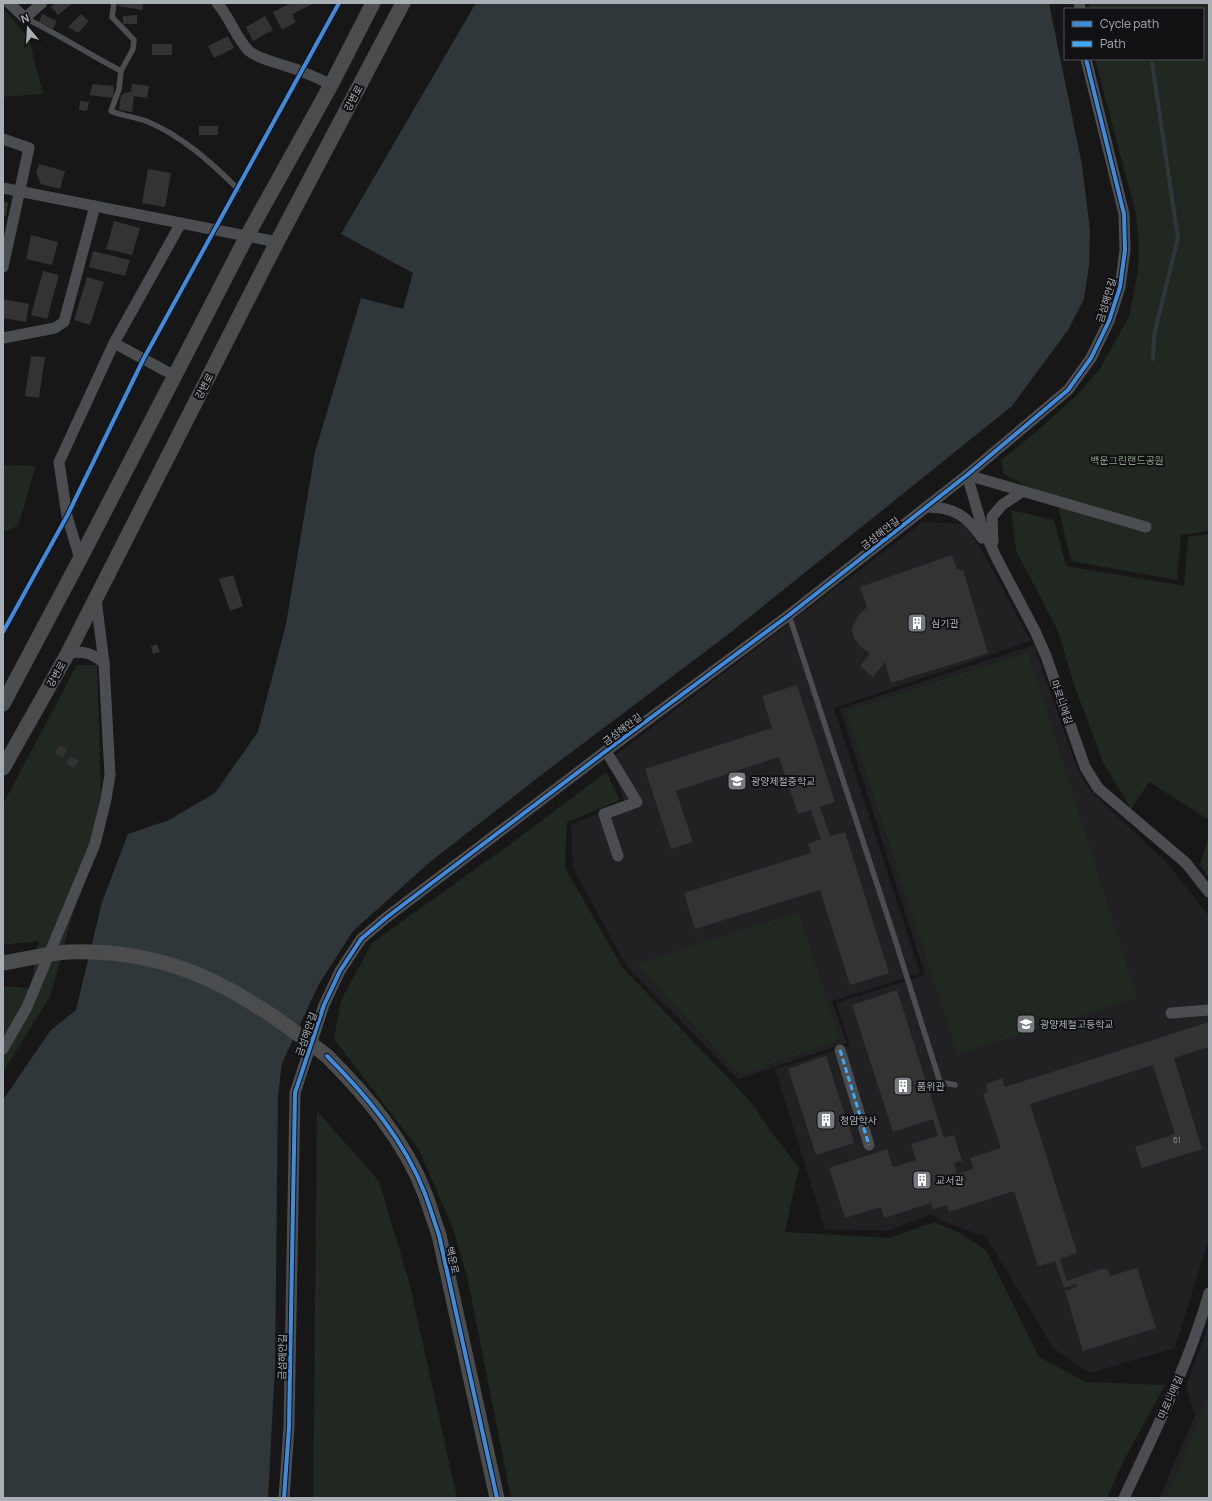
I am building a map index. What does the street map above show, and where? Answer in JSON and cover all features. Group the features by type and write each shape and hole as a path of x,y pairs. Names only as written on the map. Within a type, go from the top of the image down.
{"main road":[{"path":"3,704 80,559 246,236 331,85 373,3"},
{"name":"강변로","path":"3,768 68,653 277,242 404,3"},
{"name":"백운로","path":"3,963 67,952 141,956 164,962 196,973 249,1000 281,1020 327,1056 351,1080 386,1124 401,1147 425,1193 439,1234 497,1498"}],"street":[{"path":"9,3 25,18 42,3"},
{"path":"217,3 226,13 234,30 250,52 303,72 331,85"},
{"name":"금섬해안길","path":"284,1498 289,1427 295,1093 324,1005 340,971 361,939 386,917 789,615 967,475 1068,390 1091,358 1109,321 1120,287 1125,250 1124,214 1086,60"},
{"path":"3,139 29,148 21,191 3,267"},
{"path":"3,188 277,242"},
{"path":"3,338 55,328 64,322 95,206"},
{"path":"80,559 67,516 59,462 114,342 181,223"},
{"path":"114,342 175,376"},
{"path":"967,475 1146,527"},
{"name":"마로니에길","path":"967,475 981,523 995,555 1035,631 1085,767 1098,788 1186,862 1209,892"},
{"path":"995,555 992,517 1002,505 1022,491"},
{"path":"927,506 944,507 971,522 995,555"},
{"path":"3,1048 27,1007 96,844 106,799 110,775 104,663 96,598"},
{"path":"68,653 83,651 94,654 104,663"},
{"path":"606,751 637,802 604,814 618,856"},
{"path":"1171,1013 1209,1010"},
{"path":"840,1050 869,1145"},
{"name":"마로니에길","path":"1124,1498 1174,1391 1206,1311 1209,1293"}],"lane":[{"path":"114,3 112,17 134,40 133,49 121,71 119,89 111,111 122,116 146,121 181,140 222,173 238,189"},
{"path":"25,18 61,36 78,48 121,71"},
{"path":"789,615 940,1082 955,1085"}],"shaded area":[{"path":"476,3 1049,3 1082,165 1090,230 1089,266 1084,299 1068,330 1012,406 726,636 553,766 430,862 353,931 319,984 282,1063 278,1095 275,1366 268,1498 3,1498 3,1100 50,1031 76,1010 102,902 128,834 169,820 215,793 258,732 286,624 315,452 361,298 403,309 413,273 341,234"},
{"name":"광양제철중학교","path":"923,522 964,524 979,545 1031,641 834,708 920,973 832,1001 847,1043 738,1079 627,967 573,868 571,825 625,802 609,760"},
{"name":"광양제철고등학교","path":"1034,645 1077,768 1085,783 1102,802 1167,863 1209,916 1209,1238 1175,1348 1090,1373 1053,1348 986,1237 942,1221 931,1214 887,1231 825,1229 775,1069 850,1046 836,1003 925,975 840,709"},
{"path":"1209,1324 1209,1498 1159,1498 1195,1416 1186,1387"}],"green space":[{"name":"백운그린랜드공원","path":"1089,3 1209,3 1209,531 1181,535 1177,580 1071,561 1056,498 1037,492 1004,474 1001,460 1035,433 1077,395 1099,370 1129,317 1138,270 1139,244 1136,214 1095,60 1204,60 1204,8 1089,8"},
{"path":"3,8 29,39 43,94 3,97"},
{"path":"3,465 36,466 18,526 3,532"},
{"path":"1011,510 1054,520 1066,566 1184,586 1188,537 1209,534 1209,820 1149,782 1131,809 1103,762 1075,687 1057,629 1016,551"},
{"path":"1028,652 1137,998 958,1054 846,711"},
{"path":"77,665 97,665 101,792 90,849 51,995 3,1072 3,986 30,988 39,941 3,945 3,804"},
{"path":"606,772 620,800 567,822 565,868 623,968 752,1103 772,1133 799,1168 785,1232 890,1238 934,1222 960,1233 986,1250 1039,1357 1086,1382 1165,1385 1122,1464 1107,1498 511,1498 467,1276 452,1226 419,1150 334,1039 341,1000 373,942 513,842"},
{"path":"1209,836 1209,878 1200,865"},
{"path":"798,912 840,1040 740,1075 637,964"},
{"path":"317,1111 379,1181 410,1285 457,1498 313,1498"},
{"path":"1209,1393 1209,1498 1166,1498 1182,1464"}],"building":[{"path":"55,3 73,3 58,15 51,7"},
{"path":"119,3 143,3 142,10 118,6"},
{"path":"291,3 315,3 292,14 296,22 282,30 273,12"},
{"path":"42,14 57,21 53,29 39,22"},
{"path":"81,14 89,21 78,33 68,27"},
{"path":"137,15 137,24 123,24 123,16"},
{"path":"265,16 273,30 253,41 246,27"},
{"path":"228,36 234,48 214,58 208,46"},
{"path":"152,44 172,44 172,55 152,55"},
{"path":"93,84 114,86 113,98 89,95"},
{"path":"132,84 149,86 147,98 134,96 132,112 119,110 121,95 131,91"},
{"path":"80,101 89,102 87,111 79,110"},
{"path":"199,126 218,126 218,135 199,135"},
{"path":"39,164 65,171 60,189 41,184 36,173"},
{"path":"148,169 171,173 165,207 142,203"},
{"path":"3,201 8,203 6,216 3,215"},
{"path":"114,221 140,228 132,255 106,249"},
{"path":"31,235 58,242 52,265 26,259"},
{"path":"93,251 130,260 125,276 89,267"},
{"path":"43,271 59,275 47,319 31,315"},
{"path":"87,277 104,282 90,325 74,320"},
{"path":"3,299 29,304 26,322 3,318"},
{"path":"31,356 45,357 39,398 25,396"},
{"name":"심기관","path":"952,555 957,569 963,570 988,653 891,683 885,662 873,677 860,666 870,654 860,646 854,638 852,629 857,617 867,607 860,587"},
{"path":"233,575 243,606 230,611 219,579"},
{"path":"157,644 160,652 153,654 151,646"},
{"path":"797,685 835,802 820,807 830,836 845,832 889,973 850,985 820,890 695,929 684,893 811,853 808,844 821,839 811,810 798,814 779,757 676,791 693,842 671,849 645,769 772,728 762,696"},
{"path":"59,745 67,749 63,758 55,753"},
{"path":"70,756 79,761 74,768 66,764"},
{"path":"897,990 944,1138 954,1135 962,1161 954,1163 957,1174 974,1169 970,1158 1001,1148 983,1094 988,1092 986,1084 1002,1078 1005,1087 1209,1022 1209,1047 1174,1058 1202,1149 1142,1168 1135,1147 1175,1134 1153,1065 1030,1104 1077,1253 1060,1259 1067,1281 1101,1269 1108,1270 1110,1276 1137,1268 1156,1328 1083,1351 1065,1291 1077,1287 1076,1284 1064,1288 1055,1261 1038,1266 1014,1191 949,1212 947,1205 933,1209 931,1203 884,1218 881,1207 845,1218 829,1168 887,1149 893,1167 916,1160 911,1144 938,1136 933,1119 893,1132 852,1005"},
{"name":"청암학사","path":"826,1056 854,1143 816,1155 788,1069"}],"waterway":[{"path":"1152,63 1178,238 1154,335 1153,359"}],"marked path":[{"path":"840,1050 869,1145"}],"cycle path":[{"path":"3,632 67,516 144,358 339,3"},
{"path":"284,1498 289,1427 295,1093 324,1005 340,971 361,939 387,917 789,615 967,475 1068,390 1091,358 1109,321 1120,287 1125,250 1124,214 1086,60"},
{"path":"327,1056 342,1071 383,1120 407,1156 417,1174 425,1194 439,1235 497,1498"}],"place":[{"name":"심기관","path":"917,623"},
{"name":"광양제철중학교","path":"737,781"},
{"name":"광양제철고등학교","path":"1026,1024"},
{"name":"품위관","path":"903,1086"},
{"name":"청암학사","path":"826,1120"},
{"name":"교서관","path":"922,1180"}]}
